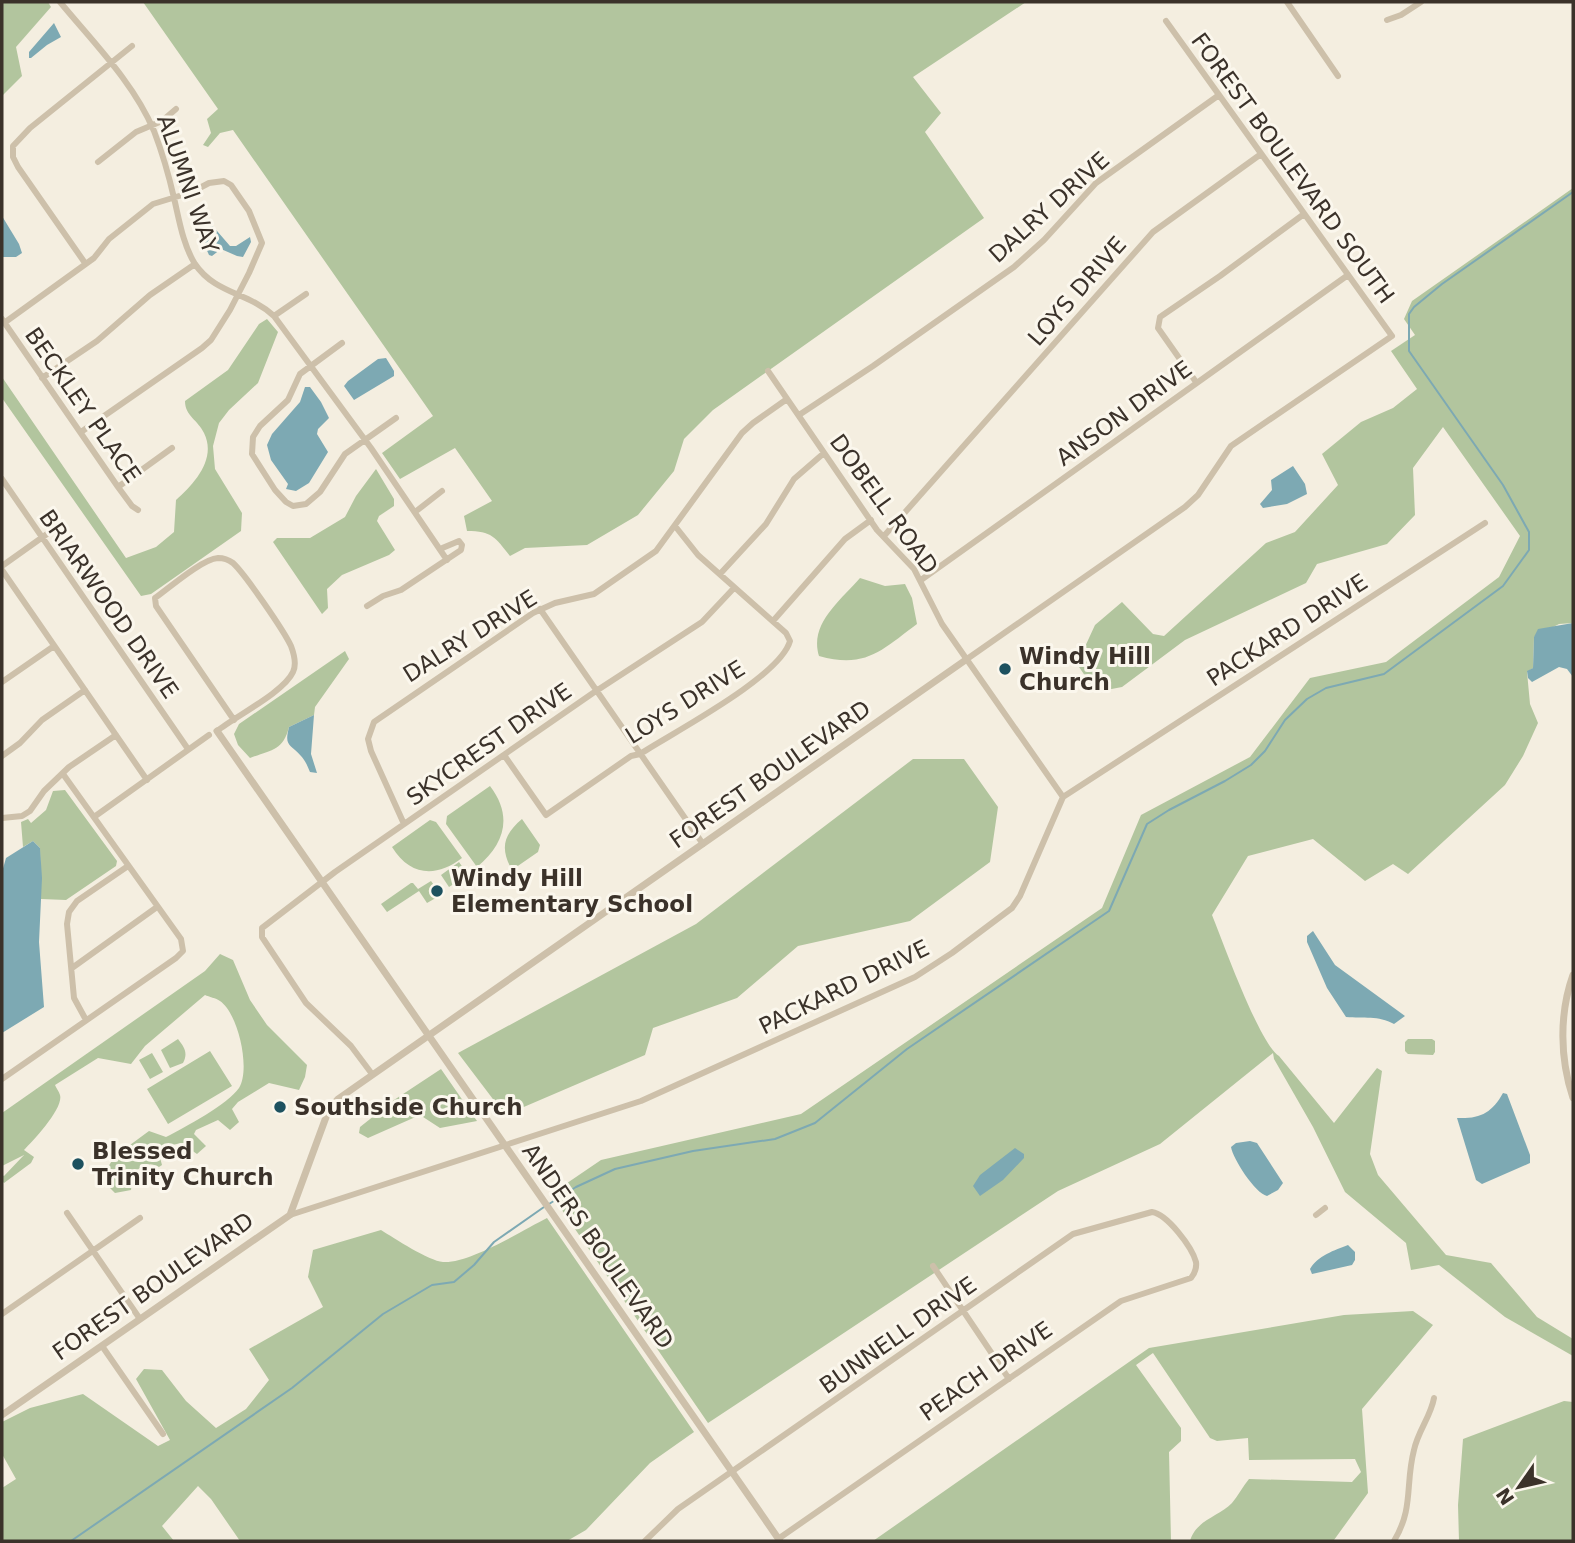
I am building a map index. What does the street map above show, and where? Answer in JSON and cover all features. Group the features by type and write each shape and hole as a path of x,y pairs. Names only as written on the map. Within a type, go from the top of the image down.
{"street":[{"name":"ALUMNI WAY","path":"60,2 143,107 195,264 211,281 258,304 274,316 365,440 447,560"},
{"path":"1287,2 1338,76"},
{"path":"1387,20 1401,15 1421,2"},
{"name":"FOREST BOULEVARD SOUTH","path":"1166,21 1392,336"},
{"path":"85,264 14,161 13,150 18,139 132,46"},
{"name":"DALRY DRIVE","path":"799,415 1014,267 1044,240 1096,183 1219,95"},
{"path":"98,162 136,132 162,121 176,109"},
{"name":"LOYS DRIVE","path":"884,536 1153,232 1261,154"},
{"path":"3,321 94,258 109,239 153,204 201,189 209,183 224,181 243,202 261,237 259,251 238,296 211,340 81,432"},
{"path":"1196,382 1157,325 1160,317 1304,214"},
{"path":"42,378 97,341 156,291 195,264"},
{"name":"ANSON DRIVE","path":"921,580 1348,275"},
{"path":"274,316 306,293"},
{"name":"BECKLEY PLACE","path":"3,321 132,506 138,510"},
{"name":"FOREST BOULEVARD","path":"2,1415 290,1215 329,1109 338,1099 1185,507 1198,495 1231,446 1392,336"},
{"path":"342,343 310,365 298,377 288,400 256,431 251,444 252,454 281,498 293,506 301,506 312,499 345,454 396,418"},
{"name":"DOBELL ROAD","path":"768,371 871,520 921,580 937,616 1063,797"},
{"name":"DALRY DRIVE","path":"404,824 371,751 369,739 374,722 403,699 540,609 599,591 656,551 742,433 787,399"},
{"path":"118,486 172,448"},
{"path":"720,574 766,524 794,479 824,453"},
{"name":"BRIARWOOD DRIVE","path":"2,479 188,750"},
{"path":"415,512 442,491"},
{"path":"675,526 695,551 773,621 845,539 871,520"},
{"name":"PACKARD DRIVE","path":"290,1215 641,1101 925,971 1012,908 1020,896 1063,797 1485,523"},
{"path":"61,524 2,568 147,780"},
{"path":"367,606 383,596 401,590 461,550 462,545 453,541 440,549"},
{"path":"218,731 234,720 284,685 295,669 290,644 241,572 230,561 221,558 204,564 155,598 156,606 234,720"},
{"name":"SKYCREST DRIVE","path":"372,1074 351,1046 306,1003 262,937 262,928 404,824 707,619 734,588"},
{"path":"540,609 703,844"},
{"name":"LOYS DRIVE","path":"504,755 546,815 631,756 640,754 758,679 789,644 789,637 773,621"},
{"path":"2,682 54,646"},
{"path":"2,756 20,743 42,720 85,690"},
{"name":"ANDERS BOULEVARD","path":"218,731 778,1540"},
{"path":"2,818 15,817 30,811 44,791 63,774 116,735"},
{"path":"94,817 209,736"},
{"path":"2,1079 183,951 181,939 63,774"},
{"path":"86,1020 76,1003 67,924 69,912 81,898 128,866"},
{"path":"72,968 158,907"},
{"path":"1573,975 1563,1034 1567,1076 1573,1098"},
{"path":"1564,1023 1573,1023"},
{"path":"1563,1034 1573,1035"},
{"path":"1316,1215 1325,1208"},
{"name":"BUNNELL DRIVE","path":"645,1541 678,1509 1067,1238 1082,1230 1155,1212 1166,1217 1181,1238"},
{"path":"67,1213 140,1319"},
{"path":"2,1314 140,1218"},
{"name":"PEACH DRIVE","path":"778,1540 1121,1301 1191,1278 1196,1270 1196,1262 1181,1238"},
{"path":"933,1266 1009,1379"},
{"path":"102,1346 163,1434"},
{"path":"1394,1541 1403,1524 1409,1503 1413,1450 1434,1398"}],"green space":[{"path":"2,2 48,2 51,7 16,47 22,76 2,96"},
{"path":"143,2 1026,2 913,77 941,113 925,132 984,218 713,410 684,439 674,471 638,515 587,545 525,548 510,556 492,536 467,531 464,516 492,501 455,448 400,479 382,453 433,416 233,130 220,133 208,147 203,145 211,133 207,119 218,109"},
{"path":"1573,188 1573,623 1559,624 1534,637 1533,668 1527,672 1530,704 1538,723 1523,756 1505,785 1408,874 1393,864 1365,881 1313,839 1248,856 1212,915 1252,1013 1271,1047 1334,1123 1377,1068 1382,1071 1370,1154 1378,1175 1446,1255 1491,1263 1537,1317 1573,1339 1573,1356 1505,1317 1439,1265 1411,1270 1406,1243 1345,1192 1273,1053 1160,1144 1058,1191 708,1423 551,1194 601,1160 801,1114 1102,908 1141,815 1250,757 1310,678 1386,662 1499,577 1520,536 1443,427 1413,468 1415,515 1387,544 1317,564 1306,583 1185,640 1122,687 1096,692 1077,664 1095,625 1122,602 1153,634 1164,636 1266,543 1295,532 1338,485 1322,454 1361,422 1393,408 1417,389 1391,351 1415,335 1404,319 1412,301"},
{"path":"267,319 278,332 258,383 219,423 213,446 215,469 242,513 241,531 151,594 141,596 2,398 2,377 126,558 156,547 174,532 176,500 196,479 206,461 208,452 204,433 189,414 185,401 228,370 259,324"},
{"path":"376,469 394,499 394,506 379,516 377,521 395,550 342,575 327,589 328,608 322,614 273,542 277,538 310,538 345,517 356,496"},
{"path":"860,578 885,586 905,584 912,598 917,624 872,655 849,660 819,656 817,644 822,623"},
{"path":"345,651 349,659 315,707 314,715 289,727 283,741 275,749 250,758 238,745 234,734 239,724"},
{"path":"913,759 964,759 998,807 990,862 910,921 798,946 737,998 653,1028 645,1055 505,1115 458,1053 696,924"},
{"path":"490,786 502,808 503,829 494,849 477,867 446,824 447,816"},
{"path":"65,790 117,861 116,866 66,900 41,899 40,848 33,841 23,847 21,822 28,819 31,823 46,810 53,791"},
{"path":"522,819 540,845 538,852 512,870 505,843"},
{"path":"430,820 436,822 462,858 443,869 424,871 407,864 392,847"},
{"path":"459,862 468,875 449,887 441,875"},
{"path":"431,881 441,895 427,903 419,891 387,912 381,904 411,883 418,889"},
{"path":"220,954 233,960 250,1000 267,1025 307,1065 299,1090 269,1083 238,1102 232,1109 239,1122 230,1130 218,1120 196,1130 194,1134 206,1146 197,1154 181,1143 168,1146 159,1154 162,1165 146,1165 133,1173 131,1190 115,1193 110,1188 108,1167 115,1156 149,1131 166,1137 183,1128 216,1108 239,1088 244,1068 237,1029 226,1007 218,1000 205,995 145,1046 131,1064 98,1058 55,1085 60,1095 57,1108 24,1150 34,1157 31,1163 4,1183 2,1175 24,1155 2,1166 2,1113 205,971"},
{"path":"178,1039 185,1051 185,1059 183,1063 170,1068 161,1050"},
{"path":"1408,1039 1432,1039 1435,1041 1435,1052 1433,1055 1408,1054 1405,1051 1405,1042"},
{"path":"210,1051 232,1086 168,1124 147,1089"},
{"path":"152,1053 163,1072 150,1079 139,1060"},
{"path":"441,1069 477,1121 440,1128 420,1115 368,1138 359,1133 360,1127 394,1100"},
{"path":"547,1218 694,1432 650,1463 586,1530 567,1541 240,1541 211,1499 198,1486 162,1526 174,1541 2,1541 2,1488 16,1479 2,1454 2,1422 30,1408 83,1394 158,1446 170,1440 136,1379 144,1369 162,1370 186,1401 216,1428 246,1409 269,1380 249,1349 323,1307 308,1277 313,1250 381,1230 429,1258 443,1262 454,1261 481,1252"},
{"path":"1413,1311 1433,1325 1362,1409 1368,1493 1334,1540 1190,1541 1202,1523 1232,1503 1249,1479 1352,1482 1361,1472 1355,1459 1249,1460 1248,1438 1217,1441 1210,1438 1153,1353 1136,1365 1181,1428 1181,1441 1169,1452 1171,1541 873,1541 1149,1348 1344,1315"},
{"path":"1564,1401 1573,1402 1573,1541 1459,1541 1458,1505 1463,1439"}],"water":[{"path":"54,23 61,37 29,58 29,52"},
{"path":"2,216 19,244 22,253 16,257 2,257"},
{"path":"211,224 230,246 236,246 250,237 251,242 243,257 221,249 212,256 209,255 200,235 201,230"},
{"path":"386,358 394,376 354,400 344,386 378,359"},
{"path":"305,387 310,387 329,418 318,429 317,434 328,452 309,483 296,491 286,489 288,484 271,460 267,445 272,434 300,402"},
{"path":"1293,466 1305,484 1307,494 1287,504 1263,508 1260,504 1272,490 1271,480"},
{"path":"1573,623 1573,677 1567,669 1559,667 1532,682 1527,671 1533,668 1534,637 1538,629"},
{"path":"314,715 311,754 317,773 310,772 287,738 289,727"},
{"path":"33,841 40,848 42,878 39,942 44,1007 2,1033 2,872 6,858"},
{"path":"1313,931 1335,965 1405,1016 1394,1024 1377,1018 1346,1017 1327,988 1307,942 1307,936"},
{"path":"1503,1093 1507,1094 1530,1155 1530,1163 1482,1184 1476,1180 1457,1118 1479,1116 1490,1110"},
{"path":"1236,1143 1257,1143 1283,1183 1278,1190 1267,1196 1251,1182 1240,1167 1231,1147"},
{"path":"1015,1148 1024,1154 1024,1158 1003,1180 980,1196 973,1186 980,1175"},
{"path":"1348,1245 1355,1252 1352,1265 1312,1274 1310,1269 1317,1260"}],"waterway":[{"path":"549,1204 576,1187 615,1169 693,1151 775,1139 815,1123 907,1049 1109,911 1147,824 1251,765 1265,751 1285,720 1307,699 1326,688 1384,674 1503,586 1529,550 1529,532 1503,485 1409,351 1409,314 1442,284 1573,192"},
{"path":"71,1541 292,1388 383,1314 432,1285 454,1282 474,1265 494,1242 544,1207"}],"place":[{"name":"Windy Hill Church","path":"1005,669"},
{"name":"Windy Hill Elementary School","path":"437,891"},
{"name":"Southside Church","path":"280,1107"},
{"name":"Blessed Trinity Church","path":"78,1164"}]}
